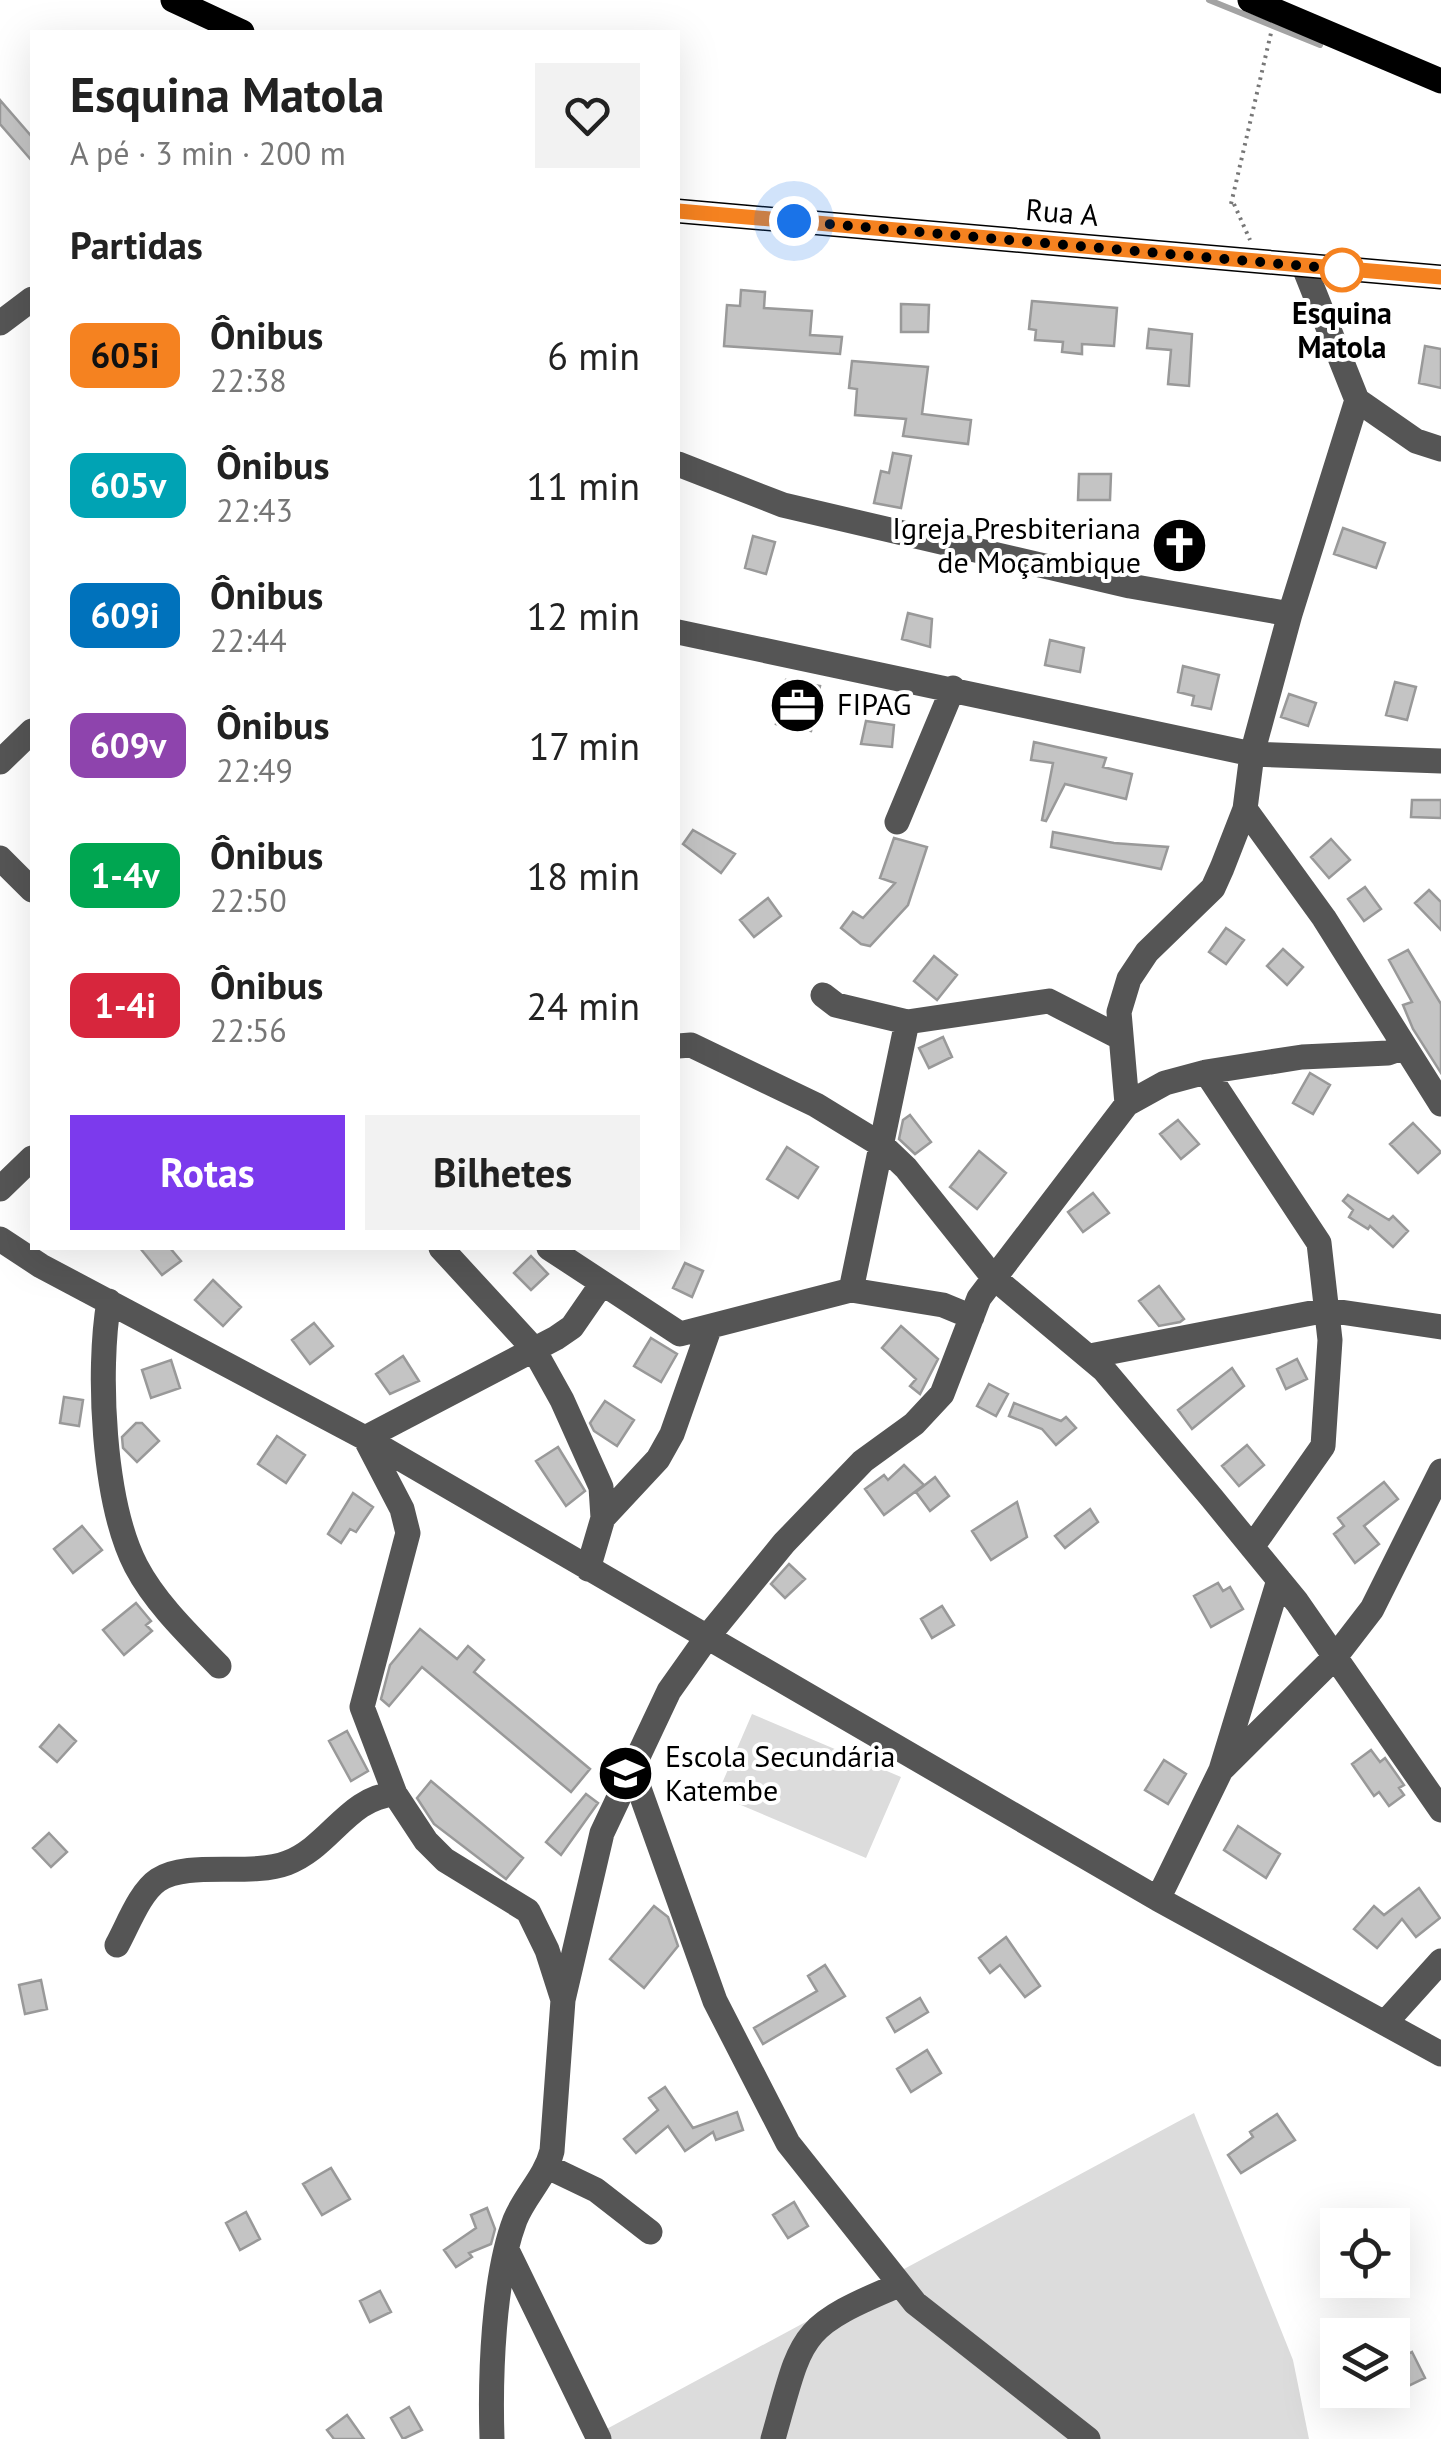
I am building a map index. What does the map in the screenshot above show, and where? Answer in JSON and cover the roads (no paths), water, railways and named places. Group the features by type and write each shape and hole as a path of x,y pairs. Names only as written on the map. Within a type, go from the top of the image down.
{"main road":[{"path":"173,0 238,30"},
{"path":"1250,0 1441,81"},
{"name":"Rua A","path":"680,210 1441,278"}],"street":[{"path":"1304,267 1357,400 1416,441 1441,449"},
{"path":"1128,1104 1119,1012 1129,979 1147,952 1213,888 1245,810 1252,754 1290,614 1357,400"},
{"path":"680,465 783,506 1130,586 1290,614"},
{"path":"680,632 1252,754 1441,760"},
{"path":"898,822 953,688"},
{"path":"0,762 30,734"},
{"path":"1245,810 1324,918 1441,1104"},
{"path":"0,858 30,888"},
{"path":"823,995 836,1005 906,1022 1040,1000 1120,1038"},
{"path":"850,1290 906,1022"},
{"path":"684,1046 816,1105 883,1146 906,1168 993,1276 1090,1356 1252,1547 1335,1656 1441,1810"},
{"path":"492,2439 493,2374 508,2250 524,2202 548,2167 563,2000 602,1833 669,1691 784,1543 864,1461 914,1424 942,1394 972,1317 993,1276 1128,1104 1165,1083 1206,1072 1302,1057 1388,1053 1405,1047"},
{"path":"1206,1072 1306,1217 1318,1243 1330,1340 1323,1446 1252,1547"},
{"path":"0,1190 30,1160"},
{"path":"0,1239 365,1438 1158,1899 1441,2054"},
{"path":"443,1250 533,1348 562,1400 601,1487 603,1518 588,1569"},
{"path":"552,1250 680,1334 850,1290 943,1305 972,1317"},
{"path":"365,1438 572,1327 601,1285"},
{"path":"109,1301 100,1373 115,1494 132,1556 169,1612 220,1666"},
{"path":"1090,1356 1326,1310 1441,1326"},
{"path":"603,1518 658,1460 672,1434 709,1328"},
{"path":"365,1438 402,1509 408,1533 362,1706 395,1794 426,1841 445,1860 528,1911 547,1950 563,2000"},
{"path":"1221,1770 1335,1656 1372,1609 1441,1471"},
{"path":"1158,1899 1221,1770 1279,1580"},
{"path":"631,1766 715,2001 763,2095 816,2182 900,2285 942,2328 1088,2439"},
{"path":"117,1945 154,1882 169,1874 252,1872 284,1864 301,1857 368,1798 395,1794"},
{"path":"1385,2023 1441,1960"},
{"path":"548,2167 596,2190 650,2232"},
{"path":"508,2250 567,2367 596,2438"},
{"path":"773,2439 795,2362 812,2330 853,2304 900,2285"}],"waterway":[{"path":"1209,0 1320,45"}],"place":[{"name":"Esquina Matola","path":"1342,270"},
{"name":"Igreja Presbiteriana de Moçambique","path":"1180,546"},
{"name":"FIPAG","path":"798,705"},
{"name":"Escola Secundária Katembe","path":"626,1774"}]}
